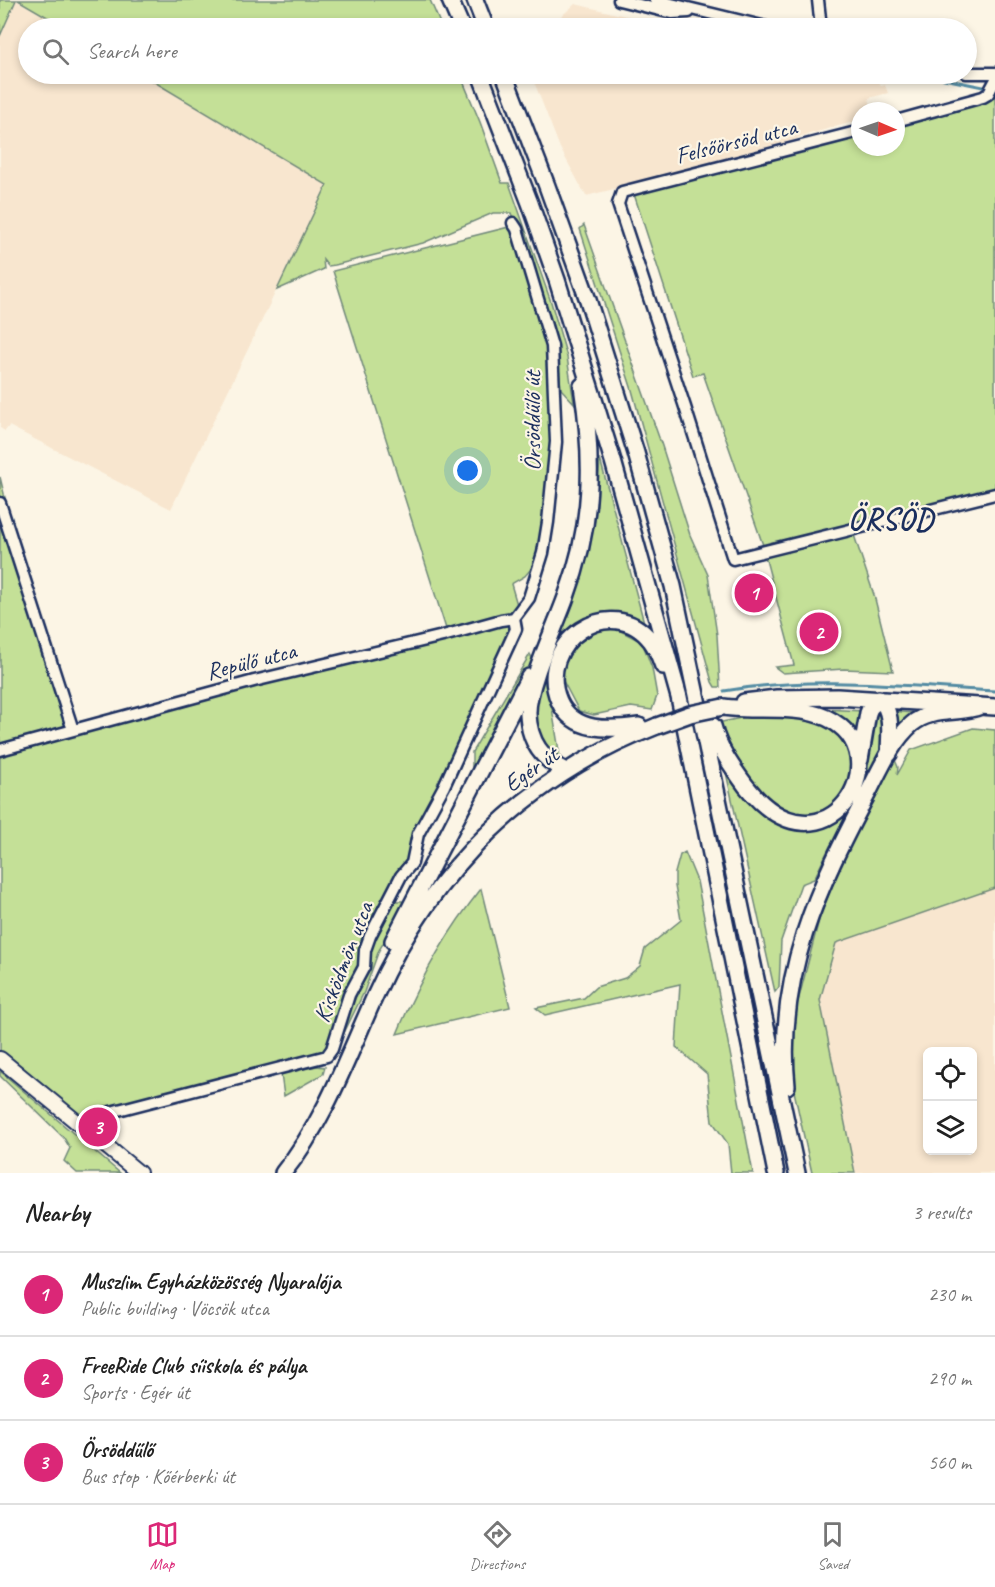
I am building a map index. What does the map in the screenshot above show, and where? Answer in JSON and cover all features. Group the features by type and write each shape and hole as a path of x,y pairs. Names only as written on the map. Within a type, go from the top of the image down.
{"main road":[{"path":"450,0 458,18"},
{"path":"475,0 482,18"},
{"path":"484,84 558,280 613,461 679,697 776,1173"},
{"path":"508,84 588,300 636,453 674,586 797,1168"},
{"path":"558,280 560,314 582,386 588,434 590,501 576,567 534,684 528,717 535,744 544,757 566,771"},
{"path":"657,726 602,729 590,727 569,715 556,694 554,675 560,653 570,638 584,627 601,621 621,622 637,629 652,642 670,683 679,697"},
{"path":"376,993 383,960 553,632"},
{"path":"688,650 699,671 716,739 721,749 755,797 770,811 784,819 799,822 815,821 830,816 843,807 857,782 868,713 879,699 888,711 889,754"},
{"name":"Egér út","path":"283,1173 304,1143 326,1103 376,993 410,930 426,906 468,853 509,812 566,771 608,746 690,714 777,698 837,697 988,707"},
{"path":"723,707 800,712 825,717 836,723 848,735 857,751 859,764"},
{"path":"797,1168 786,1078 786,1034 797,957 821,885 889,754 902,734 921,717 935,713 969,711 988,707"}],"street":[{"path":"619,0 685,14 695,5"},
{"path":"655,0 695,5 737,18"},
{"path":"818,0 820,18"},
{"path":"977,73 995,73"},
{"path":"905,118 991,91"},
{"name":"Felsőörsöd utca","path":"851,132 622,192 618,204 733,560 995,494"},
{"name":"Örsöddűlő út","path":"513,223 517,229 552,346 556,442 550,512 543,553 529,598 514,618"},
{"path":"0,503 73,730"},
{"name":"Repülő utca","path":"0,750 254,681 514,618"},
{"name":"Kisködmön utca","path":"80,1124 99,1115 327,1056 332,1049 349,995 364,968 365,950 370,936 401,876 412,863 418,834 444,786 516,629 514,618"},
{"path":"0,1059 139,1173"}],"shaded area":[{"path":"16,0 48,18 18,18 18,84 158,84 327,185 171,509 9,426 5,431 0,428 0,36"},
{"path":"575,4 634,18 559,18"},
{"path":"535,84 880,84 885,85 888,93 869,98 870,102 851,102 851,122 802,136 781,147 586,196 560,148"},
{"path":"995,888 995,1173 855,1173 819,1000 836,943"}],"green space":[{"path":"0,0 16,0 0,36"},
{"path":"18,0 430,0 438,18 49,18"},
{"path":"158,84 464,84 502,183 509,183 551,302 567,357 574,403 561,389 557,347 511,213 493,213 423,243 335,265 328,266 323,260 324,269 277,290 327,185"},
{"path":"995,92 995,490 764,548 703,373 693,376 633,191 851,135 851,156 905,156 905,121 985,102"},
{"path":"584,225 662,446 690,535 708,575 717,635 720,687 715,687 712,682 632,390 580,229"},
{"path":"513,226 552,349 556,416 540,558 525,576 511,584 518,608 516,623 417,846 370,936 332,1049 80,1124 0,1059 0,477 23,573 73,730 447,632 333,271"},
{"path":"600,459 646,630 618,617 593,616 568,631 555,656 549,690 560,757 552,756 536,729 534,701 554,642 575,596 595,520"},
{"path":"854,535 874,595 893,671 844,669 783,673 775,667 794,665 765,556"},
{"path":"603,628 617,629 642,642 652,668 657,696 652,710 631,707 594,715 579,711 562,679 566,658 572,647"},
{"path":"530,654 533,660 476,768 472,767 472,752"},
{"path":"823,709 864,711 859,743"},
{"path":"891,711 914,713 892,737"},
{"path":"876,714 880,715 883,749 814,879 801,884 781,941 779,987 775,992 725,768 757,806 771,818 792,826 826,826 841,818 852,805 860,789"},
{"path":"755,715 814,721 826,724 843,735 855,761 843,802 811,817 785,814 748,782 722,739 717,723"},
{"path":"973,728 995,730 995,888 836,943 820,1000 855,1173 812,1173 790,1073 794,1017 820,916 842,862 895,760 898,767 897,775 911,750"},
{"path":"685,852 697,881 753,1173 731,1173 728,1144 712,1121 707,1074 676,1047 680,984 545,1015 536,1008 584,998 596,987 625,978 640,966 645,949 681,920 675,873 680,855"},
{"path":"481,889 510,1007 397,1034 414,995 434,959 456,923"},
{"path":"393,901 402,901 407,905 379,950 364,992 341,1039 339,1038 366,971 372,944"},
{"path":"317,1066 325,1067 323,1074 284,1096 281,1074"},
{"path":"0,1071 120,1173 77,1173 64,1161 70,1148 64,1138 0,1076"}],"waterway":[{"path":"969,84 988,88"},
{"path":"724,691 758,686 825,683 995,691"}],"place":[{"name":"Muszlim Egyházközösség Nyaralója","path":"754,593"},
{"name":"FreeRide Club síiskola és pálya","path":"819,632"},
{"name":"Örsöddűlő","path":"98,1127"}],"district":[{"name":"ÖRSÖD","path":"891,519"}]}
